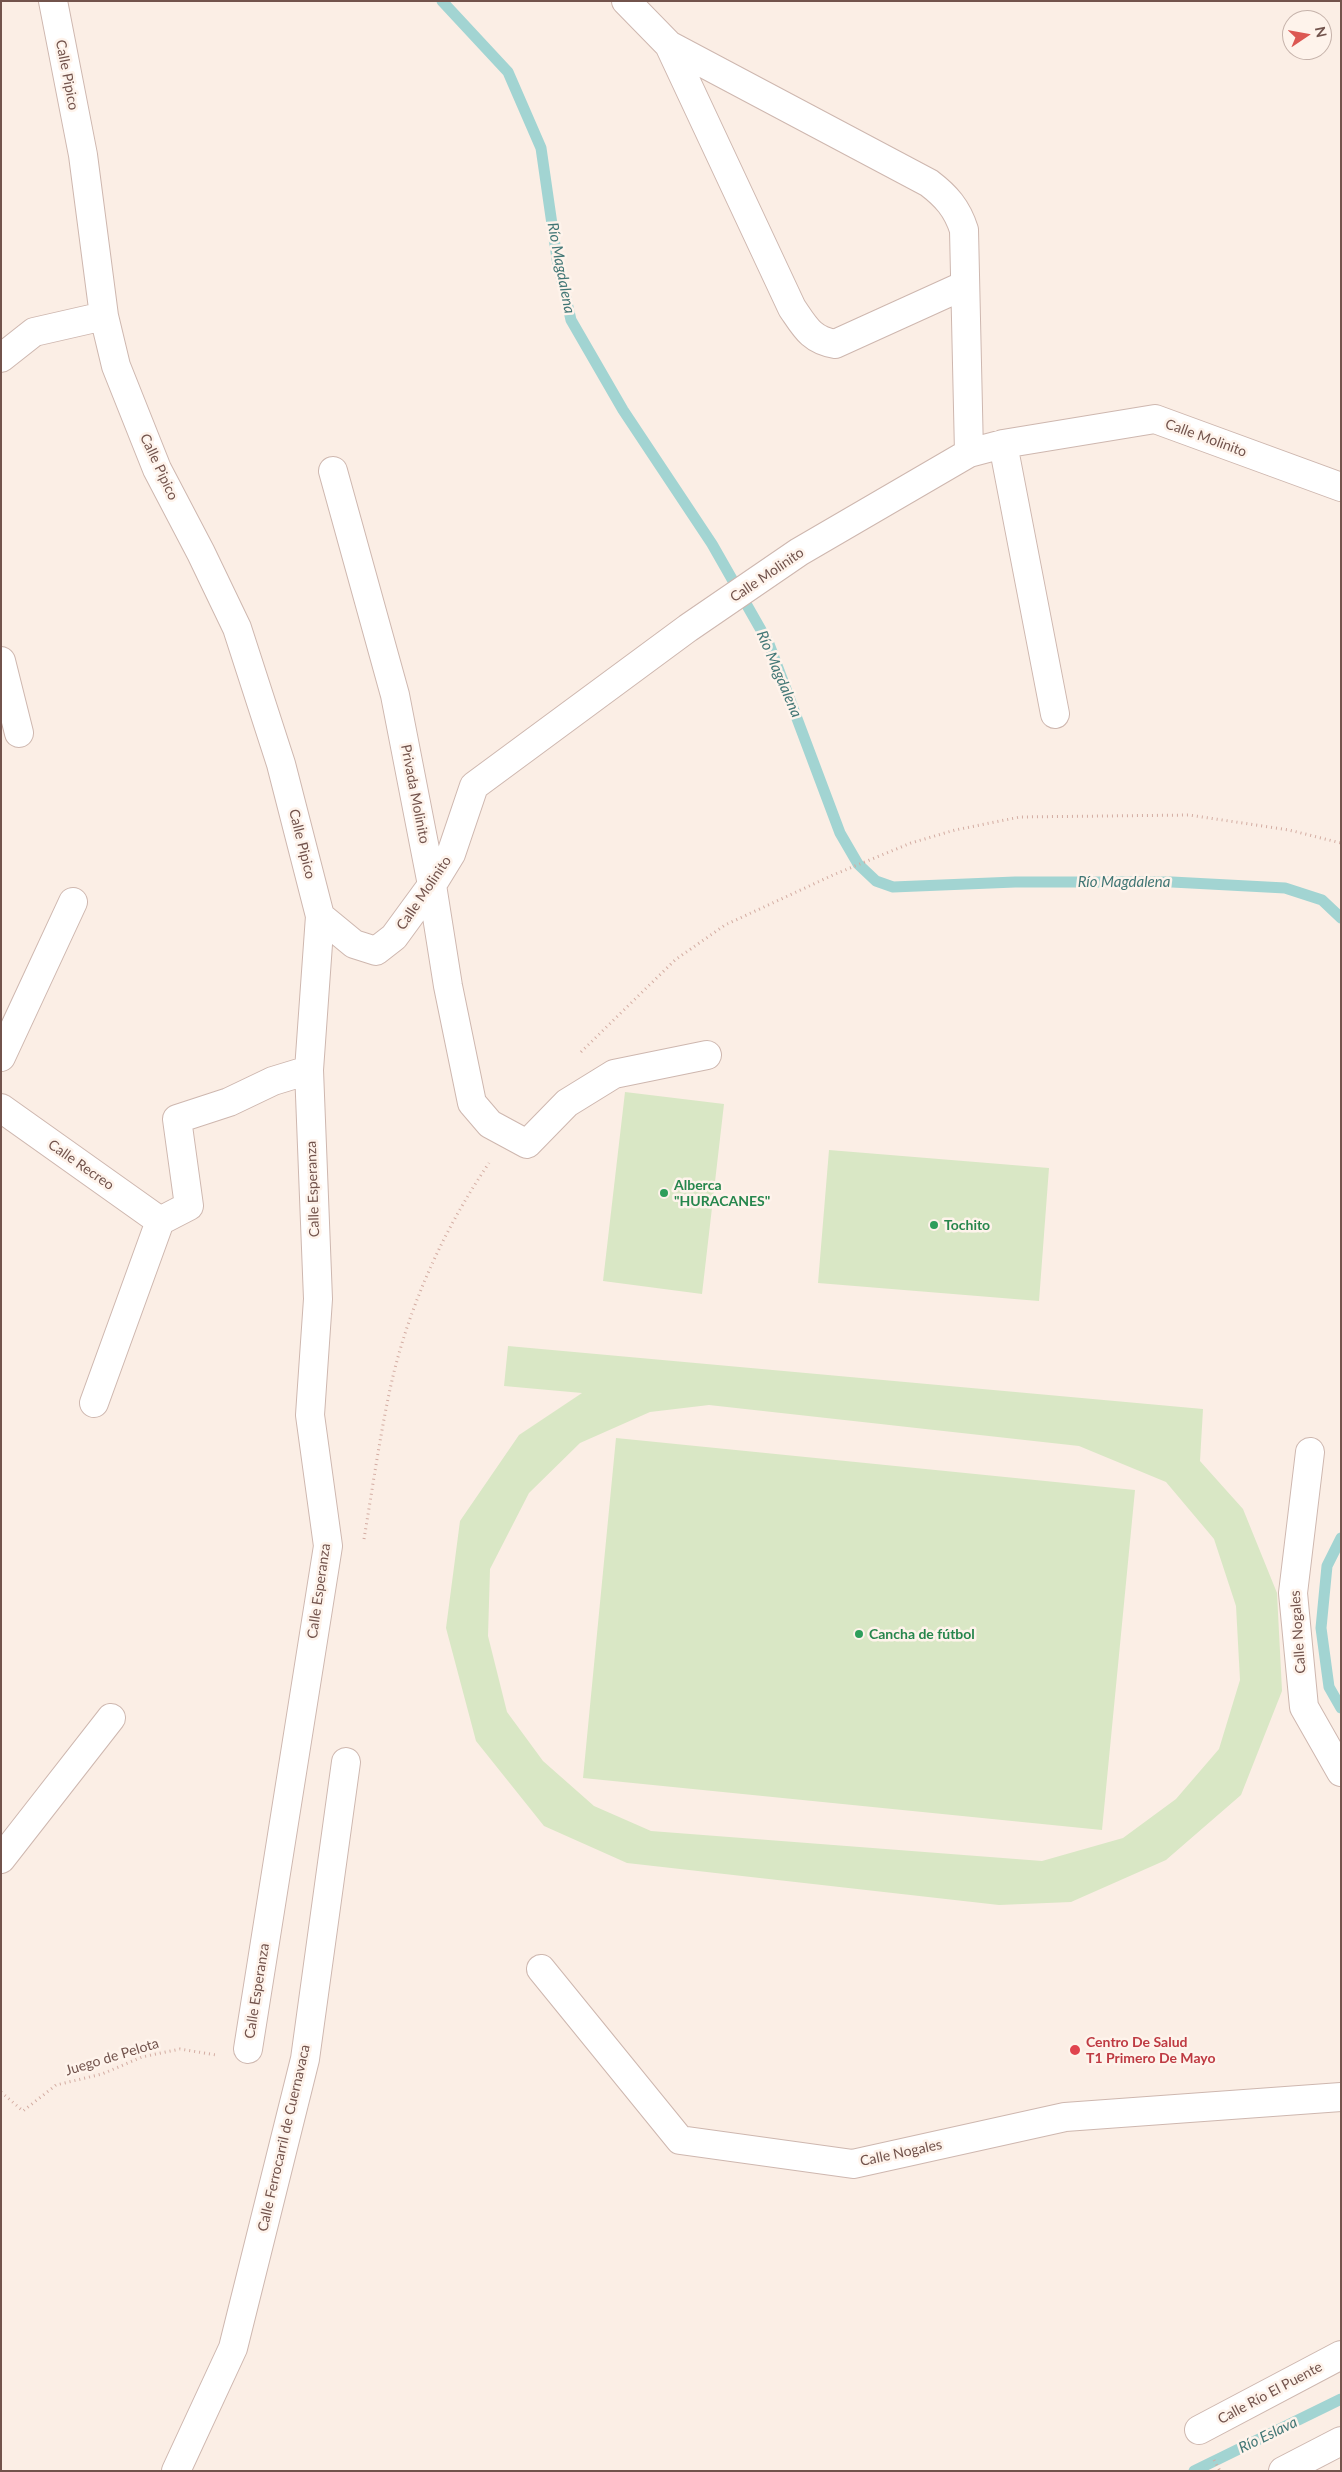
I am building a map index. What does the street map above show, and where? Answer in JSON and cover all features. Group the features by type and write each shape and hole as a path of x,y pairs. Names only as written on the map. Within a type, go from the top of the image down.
{"street":[{"name":"Calle Pipico","path":"53,1 83,155 104,316 116,366 157,469 201,552 237,628 281,764 320,916"},
{"path":"626,1 669,45 929,183 945,196 959,213 964,230 969,453"},
{"path":"669,45 792,308 808,331 822,342 835,344 965,285"},
{"path":"1,358 34,332 104,316"},
{"name":"Calle Molinito","path":"320,916 354,944 376,951 394,936 432,885 451,854 474,786 688,628 800,552 969,453 1003,444 1154,419 1341,487"},
{"path":"1003,444 1055,714"},
{"name":"Privada Molinito","path":"333,471 395,694 432,885 448,986 472,1102 490,1124 527,1144 567,1103 614,1074 707,1055"},
{"path":"1,661 20,733"},
{"path":"1,1057 74,902"},
{"name":"Calle Esperanza","path":"248,2050 328,1546 310,1415 318,1299 309,1070 320,916"},
{"path":"94,1403 160,1221 189,1206 177,1119 229,1102 273,1081 309,1070"},
{"name":"Calle Recreo","path":"1,1108 160,1221"},
{"name":"Calle Nogales","path":"1310,1452 1293,1593 1299,1660 1304,1707 1341,1772"},
{"path":"1,1858 110,1718"},
{"name":"Calle Ferrocarril de Cuernavaca","path":"176,2471 233,2348 305,2060 346,1762"},
{"name":"Calle Nogales","path":"541,1969 680,2140 853,2164 1065,2117 1341,2097"},
{"name":"Calle Río El Puente","path":"1199,2430 1341,2355"},
{"path":"1283,2471 1341,2441"}],"path":[{"path":"580,1053 675,960 725,925 832,875 912,843 955,830 1020,817 1189,815 1289,830 1341,843"},
{"name":"Juego de Pelota","path":"1,2092 23,2111 56,2085 102,2074 142,2057 180,2049 218,2055"}],"green space":[{"name":"Alberca \"HURACANES\"","path":"625,1092 724,1104 702,1294 603,1281"},
{"name":"Tochito","path":"829,1150 1049,1168 1039,1301 818,1283"},
{"path":"508,1346 1203,1409 1200,1461 1243,1509 1277,1593 1282,1691 1241,1795 1166,1860 1071,1902 999,1905 627,1863 544,1826 476,1741 446,1628 460,1521 519,1435 582,1393 504,1386","holes":["709,1405 1079,1446 1166,1482 1214,1539 1236,1606 1240,1680 1219,1749 1176,1799 1123,1838 1042,1861 651,1831 594,1806 543,1761 507,1712 488,1636 490,1569 529,1493 580,1443 650,1412"]},
{"name":"Cancha de fútbol","path":"616,1438 1135,1490 1102,1830 583,1778"}],"waterway":[{"name":"Río Magdalena","path":"442,1 508,72 541,148 557,259 571,320 623,410 712,544 769,644 840,833 858,864 876,881 893,887 1015,882 1172,882 1285,888 1322,900 1341,918"},
{"name":"Río Magdalena","path":"1341,1538 1327,1566 1321,1628 1329,1687 1341,1708"},
{"name":"Río Eslava","path":"1194,2471 1341,2399"}],"place":[{"name":"Alberca \"HURACANES\"","path":"664,1193"},
{"name":"Tochito","path":"934,1225"},
{"name":"Cancha de fútbol","path":"859,1634"},
{"name":"Centro De Salud T1 Primero De Mayo","path":"1075,2050"}]}
